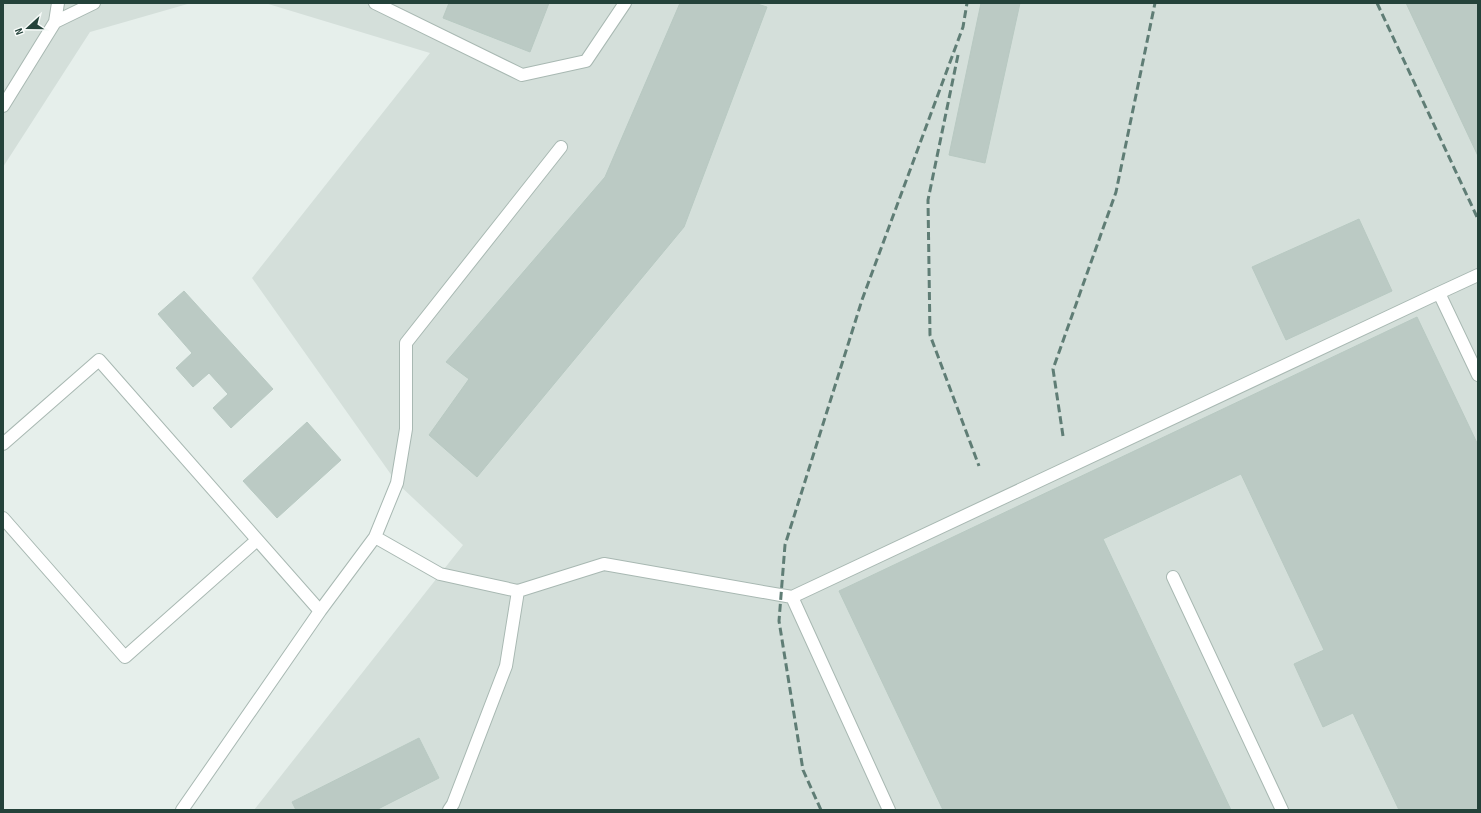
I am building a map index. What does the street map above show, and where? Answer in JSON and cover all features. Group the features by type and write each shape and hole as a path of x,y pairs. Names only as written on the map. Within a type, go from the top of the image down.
{"lane":[{"path":"3,106 56,22 58,3"},
{"path":"56,22 94,3"},
{"path":"375,3 522,75 586,61 625,3"},
{"path":"182,810 320,611 374,537 397,483 406,429 406,343 561,147"},
{"path":"374,537 440,574 518,591 604,564 792,596 1478,275"},
{"path":"1439,294 1478,375"},
{"path":"3,444 99,360 320,611"},
{"path":"3,518 126,657 257,540"},
{"path":"1173,577 1282,810"},
{"path":"449,810 453,804 506,666 518,591"},
{"path":"792,596 889,810"}],"shaded area":[{"path":"3,3 191,3 90,32 3,167"},
{"path":"265,3 1478,3 1478,810 254,810 463,545 397,483 252,278 430,53"}],"building":[{"path":"449,3 549,3 530,52 443,18"},
{"path":"680,3 754,3 767,7 684,227 477,477 429,435 469,379 446,362 605,177"},
{"path":"981,3 1020,3 985,163 949,155"},
{"path":"1406,3 1478,3 1478,156"},
{"path":"1359,219 1392,291 1286,340 1252,267"},
{"path":"184,291 273,389 231,428 213,408 228,394 209,373 193,387 176,368 192,353 158,314"},
{"path":"1417,317 1478,445 1478,810 1399,810 1353,713 1323,727 1294,664 1324,650 1241,474 1103,539 1231,810 943,810 839,591"},
{"path":"307,422 341,460 277,518 243,481"},
{"path":"419,738 439,778 376,810 296,810 292,802"}],"railway":[{"path":"821,810 803,770 779,621 785,545 862,300 963,27 967,3"},
{"path":"1063,436 1053,369 1116,192 1155,3"},
{"path":"1377,3 1478,219"},
{"path":"958,55 928,200 930,335 979,466"}]}
